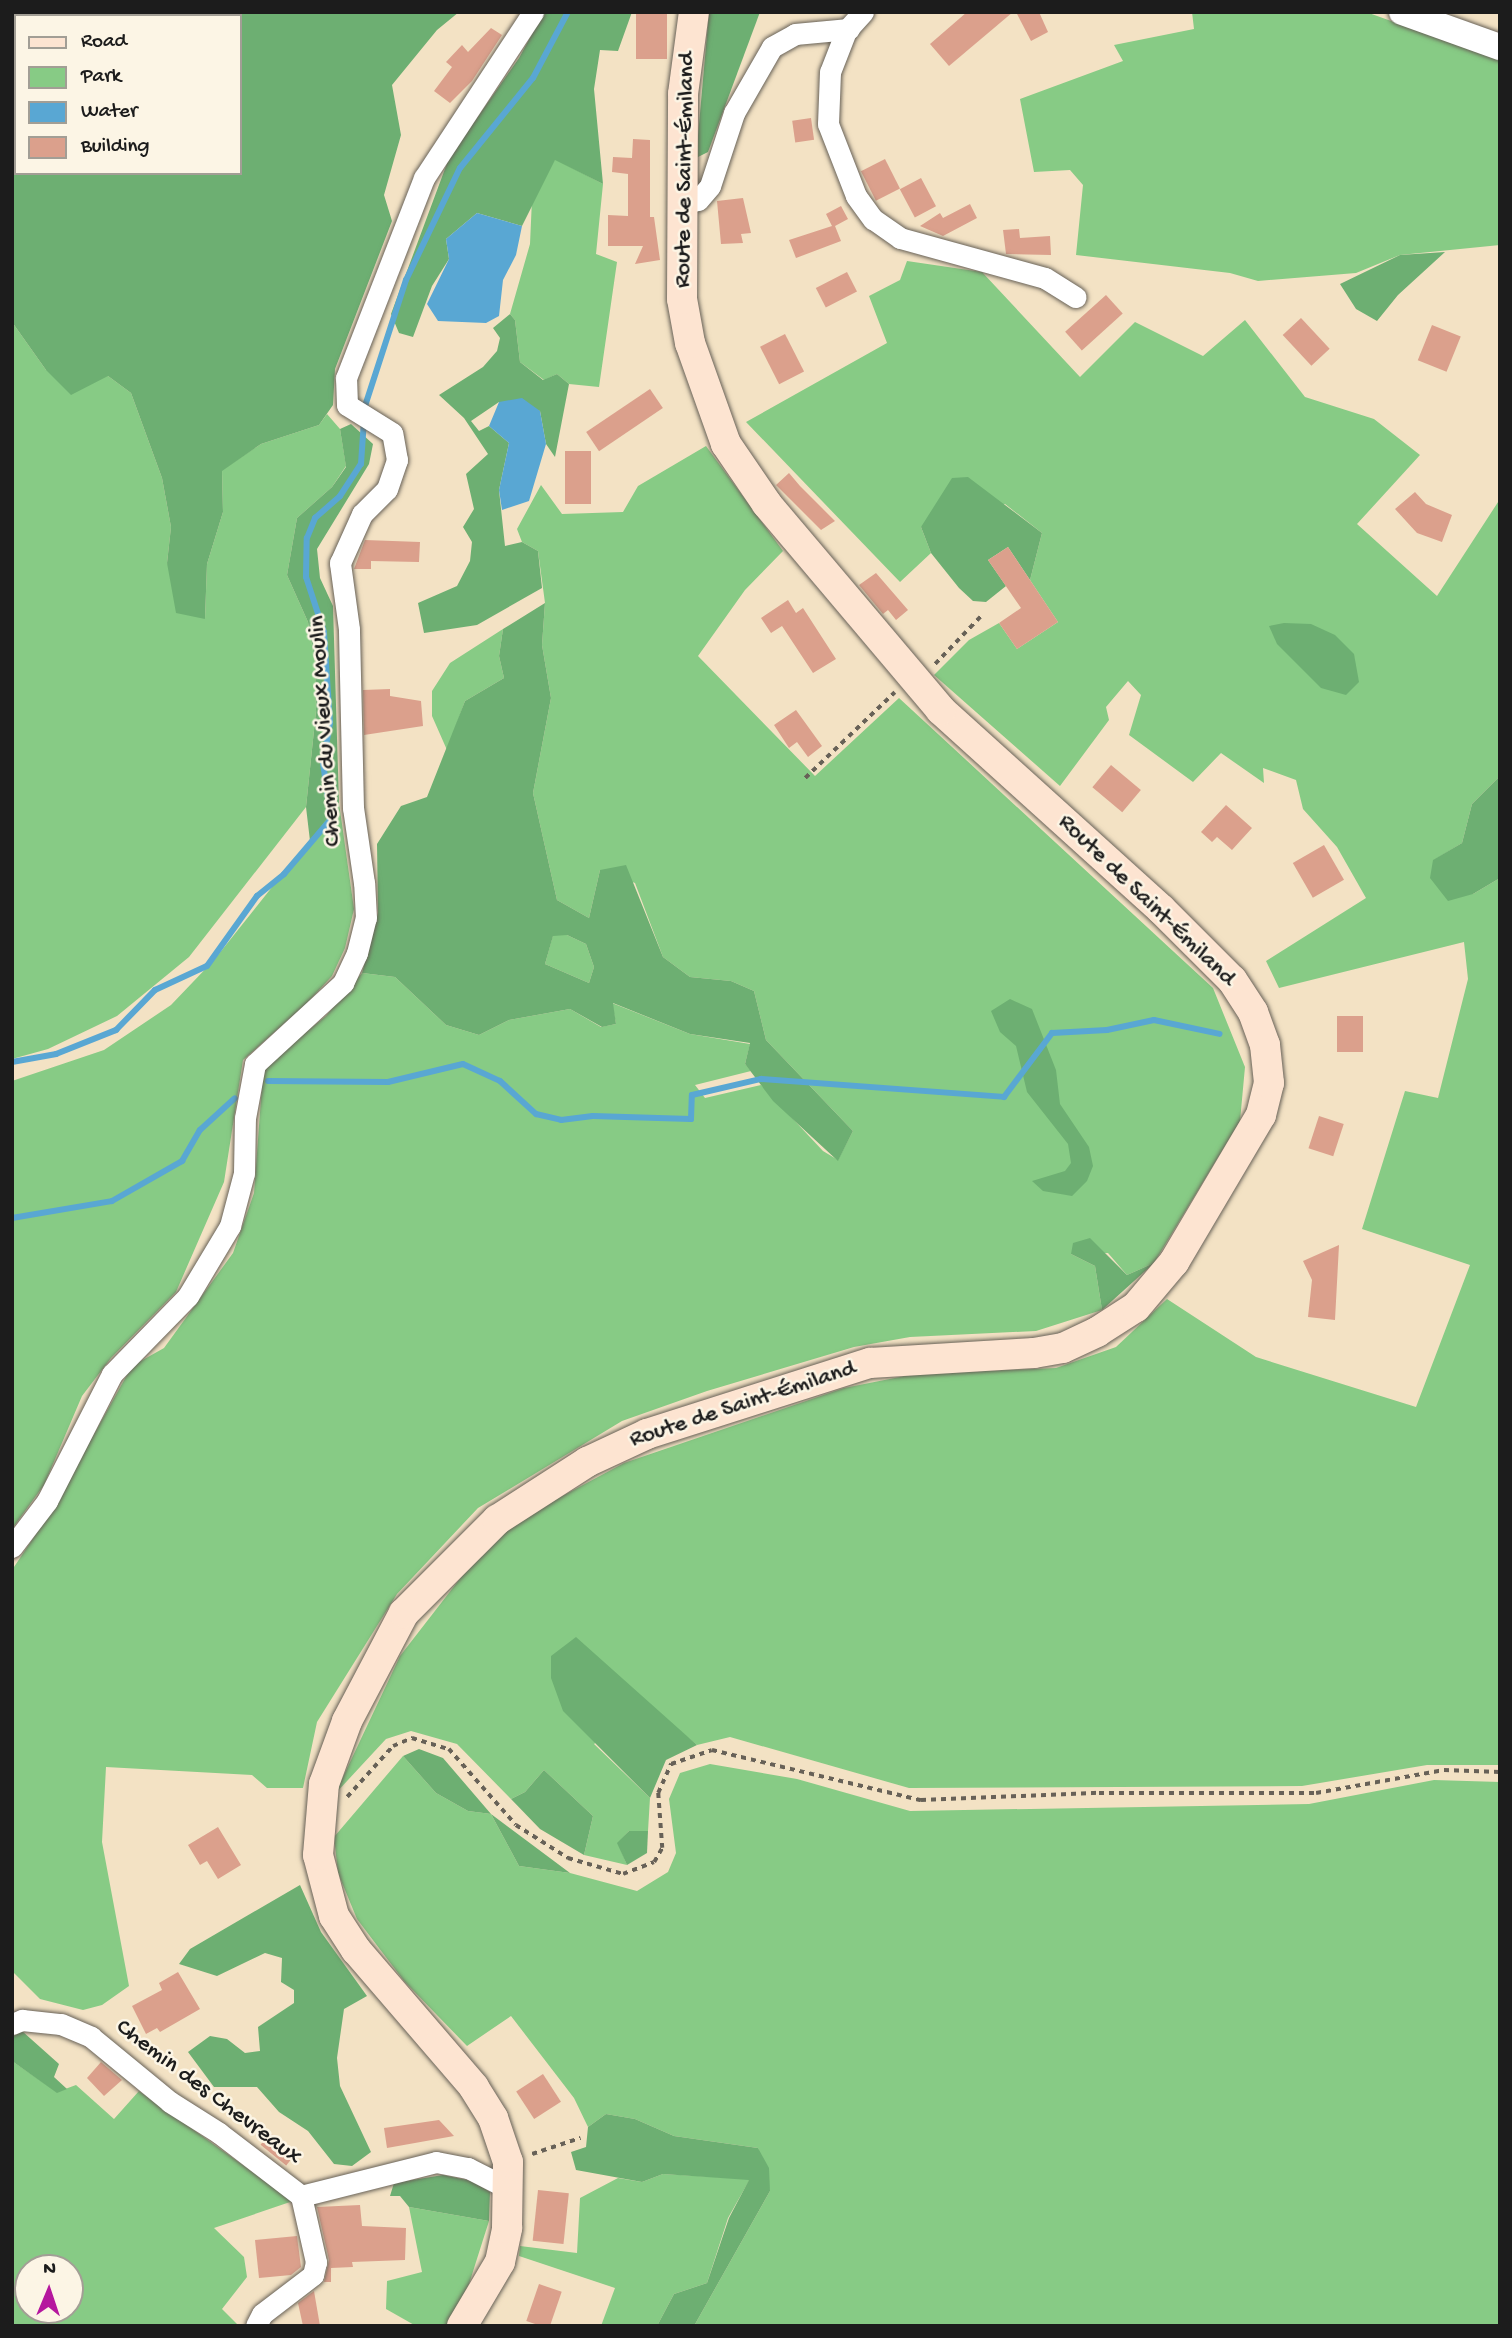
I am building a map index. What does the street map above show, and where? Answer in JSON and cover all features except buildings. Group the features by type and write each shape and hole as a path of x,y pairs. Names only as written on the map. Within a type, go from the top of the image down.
{"main road":[{"name":"Route de Saint-Émiland","path":"462,2326 500,2262 509,2176 493,2118 474,2087 356,1950 334,1916 323,1884 317,1830 324,1784 352,1710 404,1613 496,1520 587,1462 647,1434 870,1363 1034,1353 1063,1348 1097,1332 1136,1307 1174,1262 1213,1204 1261,1115 1269,1083 1265,1045 1252,1012 1232,980 914,680 767,504 726,444 690,343 682,299 680,205 683,94 694,12"}],"street":[{"name":"Chemin du Vieux Moulin","path":"12,1547 47,1501 112,1374 188,1296 230,1226 244,1174 245,1118 255,1064 343,984 357,953 366,918 364,883 353,808 349,629 340,563 362,514 387,489 397,460 392,433 352,412 346,399 351,360 369,326 424,178 533,12"},
{"path":"863,12 849,29 830,72 828,124 856,197 873,219 900,238 1045,278 1075,298"},
{"path":"1402,12 1500,47"},
{"path":"680,205 698,200 710,186 734,113 772,47 795,34 849,29"},
{"name":"Chemin des Chevreaux","path":"12,2024 22,2020 61,2024 91,2037 170,2102 219,2133 301,2196 316,2262 313,2275 262,2314 256,2326"},
{"path":"301,2196 436,2162 509,2176"}],"path":[{"path":"806,778 983,614"},
{"path":"342,1802 393,1746 412,1738 449,1749 516,1825 568,1858 623,1874 654,1862 662,1848 658,1793 671,1764 712,1749 921,1800 1099,1793 1316,1793 1444,1770 1500,1772"},
{"path":"509,2176 580,2138"}],"green space":[{"path":"12,12 95,12 14,14 14,62"},
{"path":"459,12 437,30 392,85 401,135 384,195 392,221 335,369 333,405 319,425 261,444 222,471 223,512 207,564 205,619 176,613 167,563 171,527 162,478 131,393 108,376 71,395 46,370 12,322 12,112 14,175 242,175 242,14 94,14"},
{"path":"544,12 632,12 618,51 600,50 594,89 603,184 555,160 522,226 477,213 446,239 449,259 432,286 413,337 399,333 391,314 449,158 519,58"},
{"path":"709,12 760,12 708,152 696,158"},
{"path":"1192,12 1366,12 1500,60 1500,245 1400,255 1356,273 1258,281 1230,273 1076,255 1083,185 1070,170 1034,172 1020,99 1123,61 1114,45 1194,29"},
{"path":"555,159 603,184 596,254 617,262 599,387 569,384 557,374 544,380 520,362 515,320 510,314 530,244 532,199"},
{"path":"1445,252 1398,295 1377,321 1356,309 1340,284 1400,255"},
{"path":"907,261 982,272 1080,377 1135,322 1203,356 1245,320 1305,397 1374,419 1420,455 1357,524 1437,596 1500,499 1500,776 1472,804 1462,843 1434,860 1473,894 1500,878 1500,1765 1427,1765 1302,1786 909,1788 730,1737 697,1745 646,1703 594,1744 650,1798 648,1831 629,1831 618,1843 627,1865 584,1855 593,1816 544,1770 525,1792 511,1799 457,1744 411,1731 386,1739 335,1794 400,1656 476,1558 512,1523 624,1463 844,1388 915,1374 1056,1368 1116,1347 1167,1299 1256,1357 1416,1407 1470,1265 1362,1229 1405,1091 1438,1098 1468,979 1464,942 1279,988 1266,961 1366,898 1337,847 1303,809 1296,780 1263,768 1264,783 1221,753 1193,782 1129,735 1141,695 1128,681 1106,707 1109,720 1060,786 934,675 969,640 999,623 1017,649 1058,622 1030,580 1042,533 1005,504 921,527 931,553 900,582 746,422 887,343 869,296 900,280"},
{"path":"510,314 515,320 520,362 543,380 557,374 569,384 555,457 546,444 540,411 499,402 471,421 479,431 489,426 509,443 499,490 505,546 522,542 538,551 542,588 477,625 424,633 418,603 457,586 470,561 472,542 463,527 474,509 466,474 488,454 464,418 439,395 483,367 497,351 500,338 493,328"},
{"path":"12,322 46,370 108,376 131,393 162,478 171,527 167,563 205,619 207,564 223,512 222,470 261,444 319,425 327,414 340,429 346,466 332,487 297,518 287,575 308,622 315,663 316,711 306,807 189,957 117,1016 48,1049 12,1059"},
{"path":"351,424 373,444 369,464 317,549 320,578 333,606 339,803 310,841 306,807 316,711 315,663 308,622 287,575 297,518 332,487 346,467 340,429"},
{"path":"706,446 783,551 745,590 698,656 815,776 899,698 1213,988 1245,1067 1240,1121 1154,1263 1127,1275 1108,1253 1071,1254 1095,1266 1102,1310 1036,1331 910,1337 854,1347 707,1391 622,1421 478,1508 397,1594 317,1722 303,1788 267,1788 252,1775 106,1767 102,1842 129,1986 102,2005 83,2010 40,1999 12,1971 12,1570 50,1513 132,1366 164,1348 233,1253 254,1193 263,1072 274,1058 326,1016 362,973 395,977 446,1025 479,1035 509,1020 570,1009 601,1027 616,1024 612,1003 690,1034 750,1044 745,1064 751,1071 695,1085 705,1098 761,1085 823,1151 838,1160 853,1131 766,1040 754,991 731,981 690,977 663,957 635,883 600,870 589,918 557,900 533,793 551,698 542,645 545,603 538,551 522,542 517,529 541,485 562,514 623,512 638,486"},
{"path":"968,477 1042,533 1030,580 1008,547 988,560 1006,586 986,602 973,601 959,588 931,553 921,527 952,478"},
{"path":"545,603 542,645 551,698 533,793 557,900 589,918 600,870 626,865 663,957 690,977 731,981 754,991 766,1040 853,1131 838,1161 773,1101 745,1064 750,1043 690,1034 613,1003 616,1024 602,1027 570,1009 509,1020 479,1035 446,1025 395,977 362,973 378,913 377,844 401,806 427,797 465,701 504,678 499,656 503,629","holes":["567,935 586,944 594,967 589,983 545,964 553,936"]},
{"path":"1284,623 1311,624 1335,635 1354,654 1359,682 1346,695 1321,688 1277,644 1269,626"},
{"path":"503,629 499,656 504,678 465,701 447,750 432,716 432,691 450,663"},
{"path":"1500,776 1500,878 1473,894 1448,901 1430,878 1433,860 1462,843 1472,804"},
{"path":"339,803 354,909 345,948 332,976 306,1004 243,1060 224,1182 176,1292 111,1358 82,1396 44,1485 12,1529 12,1081 104,1050 171,1005 214,960"},
{"path":"553,935 567,935 586,944 594,967 589,983 545,964"},
{"path":"1010,999 1032,1009 1056,1070 1060,1104 1089,1147 1093,1166 1087,1181 1072,1196 1043,1191 1032,1181 1065,1171 1071,1163 1068,1144 1027,1092 1016,1046 1000,1032 991,1011"},
{"path":"1090,1238 1127,1275 1154,1263 1102,1310 1095,1266 1071,1254 1073,1243"},
{"path":"576,1637 697,1745 666,1760 650,1798 563,1711 551,1678 551,1656"},
{"path":"419,1749 443,1758 491,1814 468,1811 436,1793 403,1756"},
{"path":"403,1756 436,1793 468,1811 491,1814 519,1866 570,1873 637,1891 668,1872 676,1853 669,1799 680,1773 710,1764 797,1779 910,1811 1309,1804 1434,1780 1500,1782 1500,2326 694,2326 770,2191 758,2148 674,2136 635,2119 606,2114 588,2127 574,2098 511,2016 467,2046 404,1981 357,1919 338,1873 334,1837"},
{"path":"544,1770 593,1816 584,1855 540,1829 511,1799 525,1792"},
{"path":"491,1814 570,1873 519,1866"},
{"path":"629,1831 648,1831 647,1853 627,1865 617,1843"},
{"path":"300,1885 321,1932 367,1996 344,2009 337,2058 340,2086 371,2152 352,2166 334,2164 308,2131 279,2112 257,2087 214,2087 188,2052 210,2036 227,2039 245,2053 260,2051 258,2027 294,2003 294,1990 281,1982 282,1958 265,1953 217,1976 179,1964 190,1949"},
{"path":"22,2031 59,2064 54,2077 67,2089 57,2093 12,2061 12,2037"},
{"path":"12,2061 57,2092 76,2085 114,2119 139,2091 293,2201 214,2228 244,2257 247,2277 222,2309 239,2326 12,2326"},
{"path":"606,2114 635,2119 674,2136 758,2148 769,2168 770,2191 694,2326 657,2326 674,2294 707,2283 729,2218 749,2180 663,2174 642,2182 576,2170 571,2152 586,2147 588,2127"},
{"path":"663,2174 750,2179 728,2218 707,2283 674,2294 657,2326 601,2326 615,2288 519,2256 520,2246 577,2253 580,2198 618,2178 642,2182"},
{"path":"443,2175 472,2181 490,2192 489,2221 409,2207 400,2196 390,2196 394,2183"},
{"path":"409,2207 489,2221 469,2284 447,2326 416,2326 386,2309 387,2281 422,2272"}],"water":[{"path":"477,213 522,226 516,255 503,280 499,316 486,323 438,321 427,304 449,259 446,239"},
{"path":"522,398 540,411 546,444 529,501 502,510 499,490 509,443 489,426 499,402"}],"waterway":[{"path":"12,1062 56,1054 116,1030 155,990 207,966 257,896 284,874 331,819 323,763 330,723 324,632 306,577 307,538 315,518 340,496 361,464 365,406 406,280 460,168 533,78 568,12"},
{"path":"268,1081 388,1082 463,1064 500,1081 536,1114 561,1120 593,1116 691,1119 692,1095 761,1079 1004,1097 1052,1033 1107,1030 1154,1020 1220,1034"},
{"path":"12,1218 112,1201 182,1161 200,1130 235,1098"}]}
